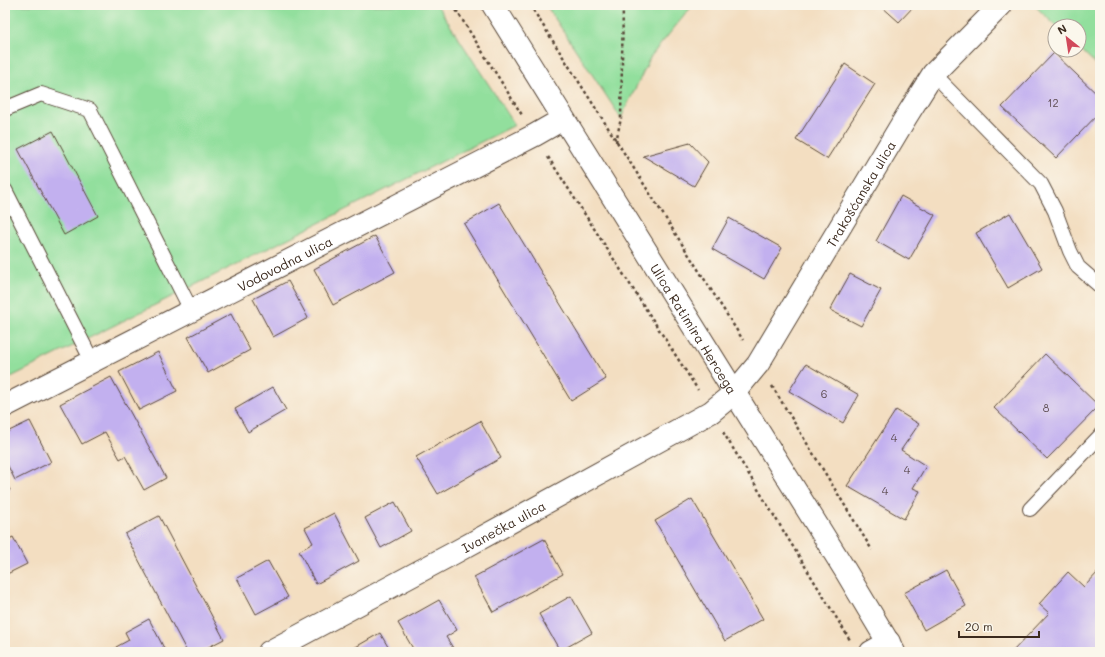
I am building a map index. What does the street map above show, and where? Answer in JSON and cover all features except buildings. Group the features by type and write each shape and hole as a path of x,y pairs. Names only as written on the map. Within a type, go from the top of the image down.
{"street":[{"name":"Ulica Ratimira Hercega","path":"493,5 734,393 877,648"},
{"name":"Trakošćanska ulica","path":"734,393 758,364 902,124 934,74 1001,5"},
{"name":"Vodovodna ulica","path":"5,406 528,139 563,119"},
{"name":"Ivanečka ulica","path":"269,652 452,554 704,415 734,393"}],"lane":[{"path":"934,74 1041,184 1054,210 1078,267 1100,286"},
{"path":"5,108 41,94 90,110 191,310"},
{"path":"5,190 92,361"},
{"path":"1030,509 1100,436"}],"path":[{"path":"453,5 524,120"},
{"path":"530,5 744,342"},
{"path":"616,142 621,118 623,5"},
{"path":"547,154 698,391"},
{"path":"768,379 872,550"},
{"path":"722,430 877,648"}],"green space":[{"path":"5,5 437,5 515,125 5,380"},
{"path":"546,5 693,5 651,56 621,118"},
{"path":"1034,5 1100,5 1100,68 1087,56 1087,18 1048,18"}]}
